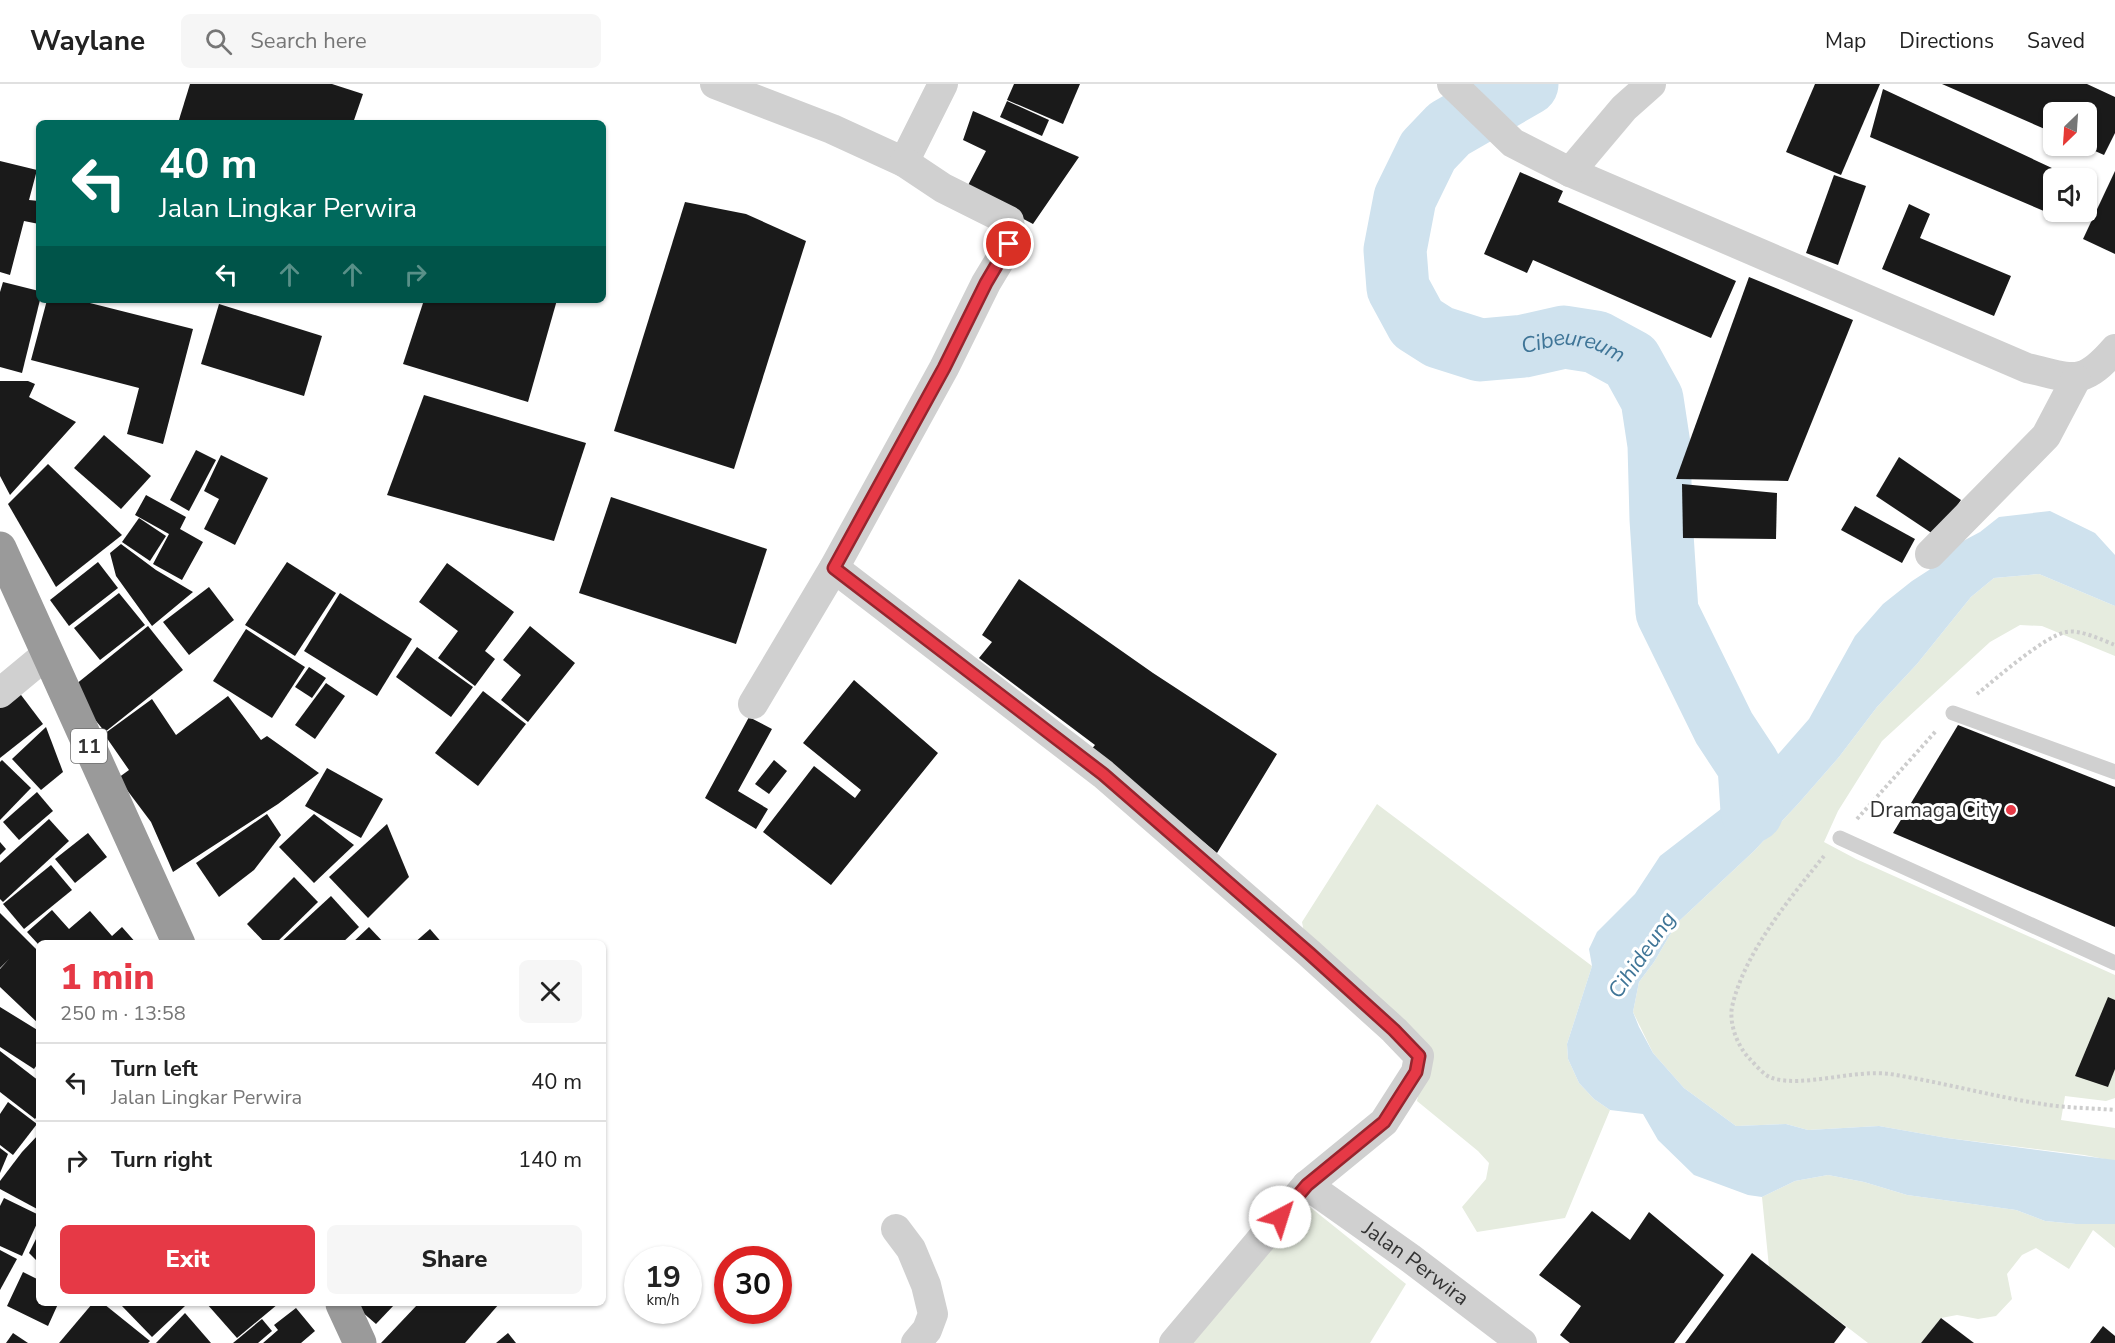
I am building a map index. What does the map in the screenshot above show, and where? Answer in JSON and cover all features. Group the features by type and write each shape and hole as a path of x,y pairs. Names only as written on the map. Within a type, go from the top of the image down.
{"highway":[{"name":"11","path":"0,548 177,940"},
{"path":"343,1306 352,1340"}],"street":[{"path":"715,84 832,129 904,162 943,188 1009,220 1011,236 1009,244 986,283 944,368 834,568 753,704"},
{"path":"904,162 944,84"},
{"path":"1452,84 1513,143 1570,172 2027,368 2076,379"},
{"path":"1570,172 1624,108 1651,84"},
{"path":"1930,554 2046,436 2076,379 2099,368 2115,350"},
{"path":"834,568 1103,774 1309,953 1394,1030 1419,1056 1416,1072 1384,1122 1307,1185 1174,1343"},
{"path":"0,693 47,654"},
{"name":"Jalan Perwira","path":"1307,1185 1416,1262 1522,1343"},
{"path":"896,1229 910,1249 926,1285 933,1314 927,1330 916,1343"}],"lane":[{"path":"1953,713 2115,772"},
{"path":"1840,838 2115,963"}],"path":[{"path":"2115,645 2094,636 2067,631 2047,639 1953,713 1840,838 1784,906 1755,953 1731,1009 1734,1035 1744,1053 1770,1077 1786,1081 1863,1073 1889,1074 2043,1104 2115,1110"}],"shaded area":[{"path":"2039,574 2115,606 2115,656 2042,626 2020,625 1990,642 1882,741 1838,811 1824,842 1856,859 2115,975 2115,1098 2106,1101 2065,1096 2061,1120 2115,1128 2115,1161 1947,1138 1879,1126 1808,1130 1786,1124 1736,1126 1684,1088 1653,1053 1633,1012 1639,982 1677,923 1754,851 1798,804 1971,597 1994,578"},
{"path":"1377,804 1592,966 1567,1044 1568,1059 1579,1083 1594,1099 1610,1110 1565,1218 1477,1232 1462,1207 1486,1179 1489,1163 1478,1151 1417,1101 1425,1062 1305,937 1302,922"},
{"path":"1828,1175 1864,1182 1907,1195 2016,1210 2045,1221 2115,1224 2115,1248 2093,1230 2069,1269 2036,1248 2022,1255 2007,1274 2012,1299 1996,1316 1978,1319 1957,1315 1941,1318 1921,1343 1868,1343 1769,1267 1762,1197 1795,1181"},
{"path":"1305,1203 1406,1284 1370,1343 1192,1343"}],"water":[{"name":"Cihideung","path":"2050,511 2095,533 2115,555 2115,606 2039,574 1994,578 1971,597 1798,804 1754,851 1677,923 1639,982 1633,1012 1653,1053 1684,1088 1736,1126 1786,1124 1808,1130 1879,1126 1947,1138 2115,1160 2115,1224 2045,1221 2016,1210 1907,1195 1864,1182 1828,1175 1795,1181 1762,1197 1748,1195 1694,1175 1658,1140 1643,1114 1610,1110 1594,1099 1579,1083 1568,1059 1567,1044 1592,966 1589,949 1597,932 1635,894 1660,856 1743,792 1809,719 1855,636 1883,604 1929,570 1948,549 1980,532 1999,517"}],"building":[{"path":"190,84 332,84 363,94 354,120 179,120"},
{"path":"1014,84 1080,84 1063,124 1007,100"},
{"path":"1815,84 1880,84 1841,175 1786,152"},
{"path":"1942,84 2087,84 2115,97 2115,133 2104,155 2097,152 2097,102 2043,102 2043,128"},
{"path":"1883,89 2052,168 2043,168 2043,211 1870,137"},
{"path":"1007,101 1049,120 1042,136 1000,117"},
{"path":"973,111 1079,157 1033,224 966,189 986,151 963,140"},
{"path":"0,161 36,170 29,200 36,201 36,223 24,221 10,275 0,272"},
{"path":"2115,171 2115,254 2083,239 2091,222 2097,222 2097,209"},
{"path":"1520,172 1563,191 1558,202 1736,281 1711,338 1533,260 1527,273 1484,254"},
{"path":"1834,175 1866,186 1838,265 1806,253"},
{"path":"685,202 746,214 806,241 734,469 614,431"},
{"path":"1909,204 1930,214 1920,238 2011,276 1994,316 1882,269"},
{"path":"1749,277 1853,320 1788,481 1676,479"},
{"path":"3,282 36,290 36,303 39,303 22,373 0,367 0,292"},
{"path":"46,303 90,303 193,329 163,444 127,434 139,388 31,360"},
{"path":"423,303 556,303 528,402 403,364"},
{"path":"219,304 322,336 304,396 201,364"},
{"path":"0,381 28,381 35,384 29,397 76,422 10,495 0,476"},
{"path":"424,395 586,443 554,541 387,495"},
{"path":"104,435 151,476 121,509 74,468"},
{"path":"196,450 216,460 189,511 170,500"},
{"path":"221,455 268,478 235,545 204,529 219,499 204,491"},
{"path":"1899,457 1961,500 1936,536 1876,496"},
{"path":"48,464 122,535 56,587 8,504"},
{"path":"1682,484 1777,493 1776,539 1683,538"},
{"path":"146,495 186,517 180,529 203,542 182,580 153,564 169,534 135,515"},
{"path":"611,497 767,549 736,644 579,593"},
{"path":"1855,506 1915,539 1902,563 1841,530"},
{"path":"139,518 166,536 150,561 122,542"},
{"path":"121,544 156,570 193,592 152,626 116,576 110,553"},
{"path":"98,562 118,588 69,626 50,600"},
{"path":"287,562 336,593 295,656 245,625"},
{"path":"447,563 514,612 485,651 495,659 475,686 438,658 458,631 419,602"},
{"path":"1019,579 1153,673 1277,754 1217,853 1090,751 1095,745 979,658 992,642 982,635"},
{"path":"209,587 234,620 189,655 163,622"},
{"path":"119,593 145,625 100,660 74,628"},
{"path":"340,593 412,639 377,696 304,651"},
{"path":"148,626 183,670 105,732 70,689"},
{"path":"530,626 575,663 528,722 501,700 521,675 503,660"},
{"path":"246,629 305,667 272,718 213,681"},
{"path":"417,647 473,687 451,717 396,677"},
{"path":"309,667 326,678 312,698 295,687"},
{"path":"854,680 938,753 831,885 763,832 814,766 855,798 861,790 803,743"},
{"path":"326,683 345,696 315,739 295,725"},
{"path":"15,687 43,724 0,758 0,699"},
{"path":"483,691 526,724 478,786 435,753"},
{"path":"228,696 261,740 267,736 319,773 278,804 173,872 151,822 118,778 129,770 104,734 152,699 176,735"},
{"path":"749,717 772,729 738,791 768,809 756,829 705,798"},
{"name":"Dramaga City","path":"1958,725 2115,787 2115,927 1893,833"},
{"path":"46,727 63,772 41,790 12,759"},
{"path":"2,760 31,788 0,820 0,762"},
{"path":"774,760 787,771 769,794 755,784"},
{"path":"327,768 383,799 361,838 305,806"},
{"path":"37,792 53,811 19,840 3,822"},
{"path":"267,814 281,835 254,870 219,897 196,863"},
{"path":"314,814 354,845 314,883 279,847"},
{"path":"49,819 69,841 3,902 0,899 0,863"},
{"path":"387,824 409,877 368,918 329,877"},
{"path":"88,833 107,857 75,883 55,859"},
{"path":"0,842 6,849 0,855"},
{"path":"51,865 72,890 24,929 3,904"},
{"path":"294,877 318,902 279,940 262,940 247,924"},
{"path":"331,896 359,927 345,940 283,940"},
{"path":"52,910 69,929 90,911 112,936 122,927 133,940 36,940 36,942 27,932"},
{"path":"0,913 36,949 36,1021 0,987 0,969 9,959 0,968"},
{"path":"369,927 381,940 355,940"},
{"path":"430,929 440,940 418,940"},
{"path":"2108,997 2115,1000 2115,1069 2108,1087 2075,1076"},
{"path":"0,1007 36,1029 36,1066 34,1069 0,1047"},
{"path":"0,1051 36,1079 36,1118 35,1119 0,1092"},
{"path":"8,1102 36,1123 13,1155 0,1145 0,1114"},
{"path":"36,1137 36,1208 0,1189 0,1181"},
{"path":"0,1148 8,1154 0,1173"},
{"path":"4,1198 36,1214 36,1226 22,1256 0,1246 0,1206"},
{"path":"1592,1211 1630,1240 1649,1212 1724,1275 1674,1343 1570,1343 1560,1335 1581,1306 1539,1275"},
{"path":"36,1239 36,1260 29,1253"},
{"path":"0,1250 17,1259 0,1290"},
{"path":"1752,1253 1846,1327 1834,1343 1685,1343"},
{"path":"23,1272 36,1278 36,1306 57,1306 48,1326 7,1306"},
{"path":"90,1306 106,1306 150,1341 148,1343 59,1343"},
{"path":"122,1306 185,1306 152,1337"},
{"path":"209,1306 276,1306 237,1338"},
{"path":"355,1306 393,1306 376,1324"},
{"path":"416,1306 497,1306 465,1343 381,1343"},
{"path":"296,1308 315,1331 301,1343 263,1343 278,1330 274,1325"},
{"path":"185,1313 211,1343 156,1343"},
{"path":"1941,1318 1974,1343 1921,1343"},
{"path":"262,1319 272,1331 258,1343 233,1343"},
{"path":"2103,1326 2115,1336 2115,1343 2090,1343"},
{"path":"13,1333 28,1343 6,1343"},
{"path":"508,1333 516,1343 496,1343"}],"waterway":[{"name":"Cibeureum","path":"1527,84 1449,129 1428,151 1405,198 1395,250 1398,288 1417,323 1439,337 1480,350 1524,346 1564,337 1596,342 1631,361 1652,399 1659,445 1667,612 1724,728 1749,766 1752,811"}],"place":[{"name":"Dramaga City","path":"2011,810"}],"route":[{"path":"1009,244 834,568 1103,774 1309,953 1394,1030 1419,1056 1416,1072 1384,1122 1307,1185 1280,1217"}]}
